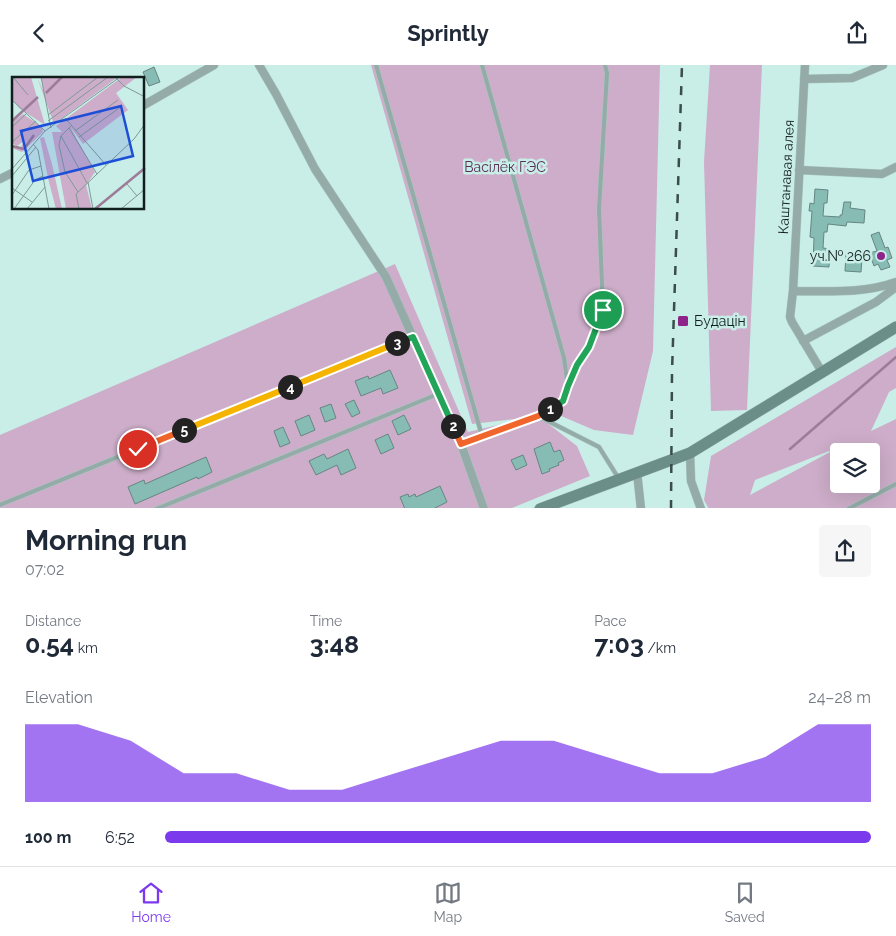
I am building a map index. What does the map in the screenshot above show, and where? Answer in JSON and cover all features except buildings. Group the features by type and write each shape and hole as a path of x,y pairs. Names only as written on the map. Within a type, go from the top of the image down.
{"street":[{"path":"145,104 214,65"},
{"path":"259,65 315,169 386,277 461,444 484,508"},
{"name":"Каштанавая алея","path":"805,65 790,317 822,372"},
{"path":"804,79 852,79 883,65"},
{"path":"799,170 882,173 896,167"},
{"path":"0,179 12,173"},
{"path":"793,291 862,291 884,287 896,282"},
{"path":"803,341 876,301 896,287"},
{"path":"543,508 690,453 896,327"},
{"path":"690,453 691,481 701,508"},
{"path":"637,472 642,508"}],"lane":[{"path":"376,65 482,435"},
{"path":"482,65 564,358 568,386"},
{"path":"461,444 538,416 563,401 577,365 589,347 603,310 599,209 606,65"},
{"path":"0,505 413,337"},
{"path":"158,508 438,394"},
{"path":"538,416 599,447 619,479"},
{"path":"850,508 896,485"}],"green space":[{"name":"Васілёк ГЭС","path":"371,65 660,65 653,351 633,435 594,430 547,410 538,416 577,446 590,476 512,508 0,508 0,435 395,264 468,432 532,417 472,424"},
{"path":"710,65 762,65 747,410 711,411 704,162"},
{"path":"896,347 896,388 889,392 871,431 896,419 896,508 708,508 704,500 711,456","holes":["830,452 750,495 755,480"]}],"waterway":[{"path":"790,449 896,357"}],"railway":[{"path":"671,508 672,372 682,65"}],"place":[{"name":"уч.№ 266","path":"881,256"},
{"name":"Будацін","path":"683,321"}],"route":[{"path":"138,449 413,337 461,444 538,416 563,401 577,365 589,347 603,310"}]}
